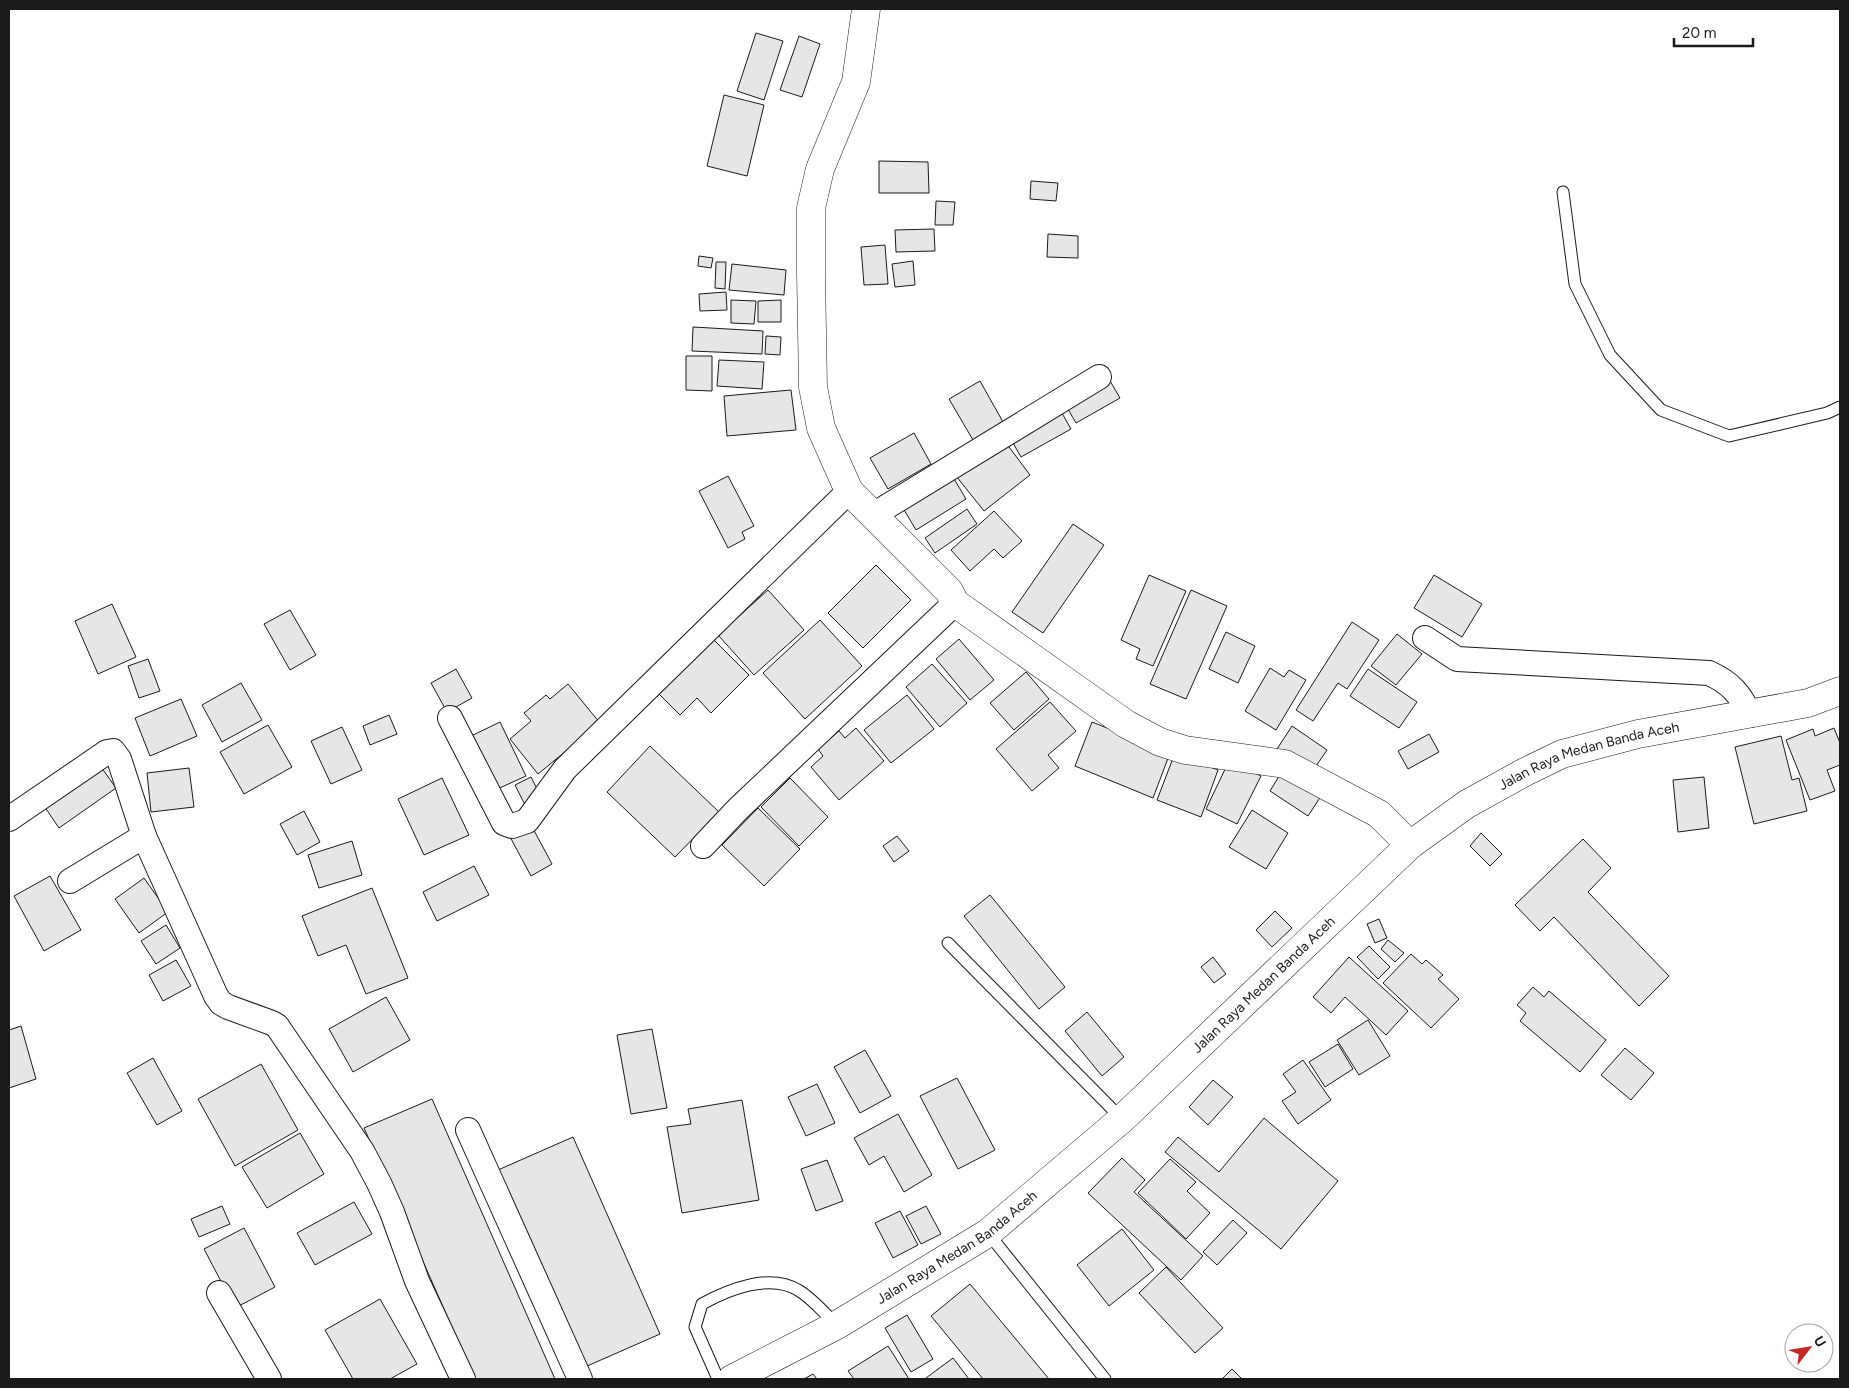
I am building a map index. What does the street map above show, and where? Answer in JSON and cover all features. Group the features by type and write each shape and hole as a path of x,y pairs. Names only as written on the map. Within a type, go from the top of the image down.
{"main road":[{"path":"866,9 856,82 820,169 811,208 813,387 821,428 849,491 949,591 954,603 1126,724 1160,742 1185,750 1285,764 1379,814 1410,845"},
{"name":"Jalan Raya Medan Banda Aceh","path":"732,1379 837,1325 988,1233 1122,1119 1410,845 1467,804 1562,754 1638,734 1808,704 1840,690"}],"street":[{"path":"873,515 1099,377"},
{"path":"450,718 504,823 512,826 527,821 564,769 849,491"},
{"path":"703,846 738,809 954,603"},
{"path":"1425,638 1457,659 1709,673 1731,686 1742,698 1750,715"},
{"path":"9,819 107,752 113,751 120,759 144,836 216,996 221,1003 228,1007 277,1026 362,1150 389,1204 418,1281 463,1379"},
{"path":"70,881 144,836"},
{"path":"468,1130 580,1379"},
{"path":"219,1293 269,1379"}],"lane":[{"path":"1563,192 1575,284 1610,355 1661,410 1729,436 1827,413 1840,407"},
{"path":"948,943 1122,1119"},
{"path":"988,1233 1105,1379"},
{"path":"718,1379 695,1326 702,1304 718,1295 757,1284 783,1283 800,1291 837,1325"}],"building":[{"path":"756,33 783,41 764,100 737,91"},
{"path":"799,36 820,44 802,97 780,90"},
{"path":"724,95 764,105 747,176 707,166"},
{"path":"879,161 928,162 929,193 879,193"},
{"path":"1031,181 1058,183 1056,201 1030,199"},
{"path":"936,201 955,202 953,225 935,225"},
{"path":"934,229 935,251 896,252 895,230"},
{"path":"1048,234 1078,236 1078,258 1047,257"},
{"path":"885,245 888,284 864,285 861,247"},
{"path":"699,256 713,258 711,268 698,266"},
{"path":"913,261 915,285 895,287 892,264"},
{"path":"716,262 726,262 725,289 715,288"},
{"path":"732,264 786,270 784,295 729,290"},
{"path":"726,292 727,310 700,311 699,294"},
{"path":"731,300 756,301 754,324 731,323"},
{"path":"781,300 781,322 758,322 758,301"},
{"path":"693,327 763,331 762,354 692,351"},
{"path":"766,336 781,337 780,355 765,354"},
{"path":"686,356 712,356 712,391 686,390"},
{"path":"719,360 764,362 762,389 717,386"},
{"path":"1109,379 1120,398 1076,423 1065,404"},
{"path":"980,381 1003,422 973,440 949,399"},
{"path":"791,390 796,430 727,436 724,396"},
{"path":"1059,408 1071,429 1021,457 1009,436"},
{"path":"914,433 931,464 888,489 870,458"},
{"path":"1003,439 1030,475 984,511 956,476"},
{"path":"950,472 966,499 916,530 900,503"},
{"path":"728,476 754,526 742,532 745,539 728,548 699,491"},
{"path":"967,509 977,524 935,553 925,538"},
{"path":"994,511 1022,541 1003,558 994,549 970,571 951,550"},
{"path":"1073,524 1104,545 1043,633 1012,612"},
{"path":"876,565 911,600 863,648 828,613"},
{"path":"1149,575 1186,591 1153,666 1136,659 1140,649 1121,640"},
{"path":"1434,575 1482,604 1462,637 1414,608"},
{"path":"768,590 804,630 754,675 718,635"},
{"path":"1191,590 1227,606 1186,699 1150,684"},
{"path":"112,604 136,657 98,674 75,621"},
{"path":"290,610 316,655 290,670 264,624"},
{"path":"820,620 862,666 805,719 763,673"},
{"path":"1352,622 1379,640 1347,689 1338,683 1313,721 1296,710"},
{"path":"1226,632 1255,646 1238,683 1209,669"},
{"path":"1397,634 1422,654 1396,685 1371,666"},
{"path":"959,639 994,680 970,700 936,659"},
{"path":"714,640 749,675 711,713 697,698 680,715 659,694"},
{"path":"148,659 160,691 139,698 128,666"},
{"path":"932,664 967,703 940,727 906,687"},
{"path":"1270,668 1284,677 1289,670 1306,680 1276,730 1245,711"},
{"path":"456,669 472,698 447,712 431,683"},
{"path":"1368,669 1417,702 1399,728 1350,696"},
{"path":"1026,672 1049,699 1014,730 990,703"},
{"path":"241,683 262,720 222,742 202,705"},
{"path":"568,684 600,723 538,774 510,739 531,721 524,713 546,695 550,699"},
{"path":"907,695 934,729 891,763 864,730"},
{"path":"181,699 197,736 150,756 135,718"},
{"path":"1050,702 1076,731 1048,755 1059,768 1032,791 996,749"},
{"path":"389,715 397,734 370,745 363,726"},
{"path":"500,722 526,776 493,791 467,738"},
{"path":"1092,722 1170,753 1153,798 1075,766"},
{"path":"268,725 292,767 244,794 220,752"},
{"path":"1292,726 1327,750 1312,772 1277,749"},
{"path":"342,727 362,770 331,784 311,741"},
{"path":"856,728 884,761 839,800 811,767 823,756 818,749 839,731 845,738"},
{"path":"1834,728 1840,743 1840,765 1827,770 1835,791 1810,800 1786,740 1813,729 1815,736"},
{"path":"1429,734 1439,752 1408,769 1398,751"},
{"path":"1781,736 1792,780 1799,778 1807,811 1754,824 1735,747"},
{"path":"650,746 719,812 675,857 607,792"},
{"path":"1175,753 1218,770 1201,817 1157,800"},
{"path":"1229,761 1261,776 1237,824 1206,809"},
{"path":"99,764 116,788 59,828 42,803"},
{"path":"189,768 194,807 151,812 147,773"},
{"path":"1284,768 1323,793 1308,816 1270,791"},
{"path":"531,777 542,799 526,807 515,785"},
{"path":"1704,777 1709,828 1678,832 1673,780"},
{"path":"442,778 469,835 424,855 398,799"},
{"path":"790,778 828,817 799,846 761,807"},
{"path":"758,808 800,849 764,886 722,845"},
{"path":"1252,810 1288,833 1266,869 1229,847"},
{"path":"304,811 320,842 297,855 280,824"},
{"path":"530,823 552,864 531,876 509,835"},
{"path":"1481,833 1502,854 1490,866 1470,846"},
{"path":"897,836 909,851 894,862 883,846"},
{"path":"1583,839 1611,868 1588,892 1669,976 1639,1006 1554,917 1540,931 1515,905"},
{"path":"352,841 362,875 319,888 308,855"},
{"path":"474,866 489,895 437,921 423,892"},
{"path":"50,876 81,930 44,951 14,896"},
{"path":"144,878 168,912 139,933 115,899"},
{"path":"372,888 408,978 366,994 346,945 318,956 302,916"},
{"path":"990,895 1065,987 1039,1009 964,916"},
{"path":"1275,911 1292,928 1272,947 1256,930"},
{"path":"1379,919 1387,938 1375,943 1367,924"},
{"path":"166,925 180,948 156,964 141,941"},
{"path":"1388,940 1404,953 1395,962 1381,949"},
{"path":"1369,946 1390,967 1378,979 1357,957"},
{"path":"1411,954 1422,964 1426,960 1443,975 1438,979 1459,999 1431,1028 1383,983"},
{"path":"1213,957 1226,974 1214,983 1201,967"},
{"path":"1349,957 1408,1011 1386,1035 1345,997 1331,1013 1313,997"},
{"path":"176,960 191,986 163,1001 149,975"},
{"path":"1533,987 1544,997 1549,991 1606,1040 1580,1072 1520,1021 1526,1013 1517,1005"},
{"path":"386,997 410,1040 353,1072 329,1029"},
{"path":"1087,1012 1124,1057 1102,1076 1065,1031"},
{"path":"1368,1020 1390,1056 1359,1075 1337,1040"},
{"path":"21,1026 36,1079 9,1088 9,1030"},
{"path":"652,1029 667,1108 631,1114 617,1035"},
{"path":"1338,1044 1353,1069 1325,1087 1309,1062"},
{"path":"1625,1048 1654,1073 1631,1100 1601,1075"},
{"path":"865,1050 891,1096 860,1113 834,1067"},
{"path":"153,1058 182,1111 157,1125 127,1073"},
{"path":"1303,1060 1331,1100 1298,1124 1282,1101 1296,1092 1283,1074"},
{"path":"261,1064 298,1130 235,1166 198,1099"},
{"path":"957,1078 995,1150 958,1169 920,1096"},
{"path":"1213,1080 1233,1097 1208,1125 1189,1107"},
{"path":"817,1084 835,1123 806,1136 788,1097"},
{"path":"432,1099 555,1379 475,1379 364,1128"},
{"path":"742,1100 759,1200 682,1213 667,1127 691,1124 688,1109"},
{"path":"898,1114 932,1175 904,1192 884,1156 869,1165 854,1138"},
{"path":"1264,1118 1338,1181 1281,1249 1165,1152 1178,1137 1219,1172"},
{"path":"300,1133 324,1174 267,1208 242,1167"},
{"path":"573,1137 660,1334 585,1367 498,1170"},
{"path":"1122,1158 1145,1180 1134,1192 1203,1256 1181,1280 1088,1193"},
{"path":"1170,1159 1196,1182 1187,1191 1210,1213 1186,1239 1138,1193"},
{"path":"827,1160 843,1201 816,1211 801,1169"},
{"path":"354,1202 372,1234 315,1265 297,1233"},
{"path":"222,1206 230,1224 199,1237 191,1219"},
{"path":"926,1206 941,1234 921,1244 906,1216"},
{"path":"900,1211 918,1245 893,1258 875,1223"},
{"path":"1233,1220 1247,1233 1217,1265 1203,1252"},
{"path":"244,1228 275,1287 235,1308 204,1249"},
{"path":"1122,1229 1154,1270 1109,1306 1077,1265"},
{"path":"1166,1267 1223,1328 1195,1353 1139,1293"},
{"path":"970,1284 1049,1379 983,1379 931,1316"},
{"path":"380,1299 417,1364 390,1379 353,1379 325,1330"},
{"path":"907,1315 933,1359 911,1372 885,1328"},
{"path":"888,1346 909,1379 854,1379 848,1371"},
{"path":"953,1358 969,1379 926,1378"},
{"path":"1232,1369 1242,1379 1222,1379"},
{"path":"813,1374 817,1379 804,1379"}]}
